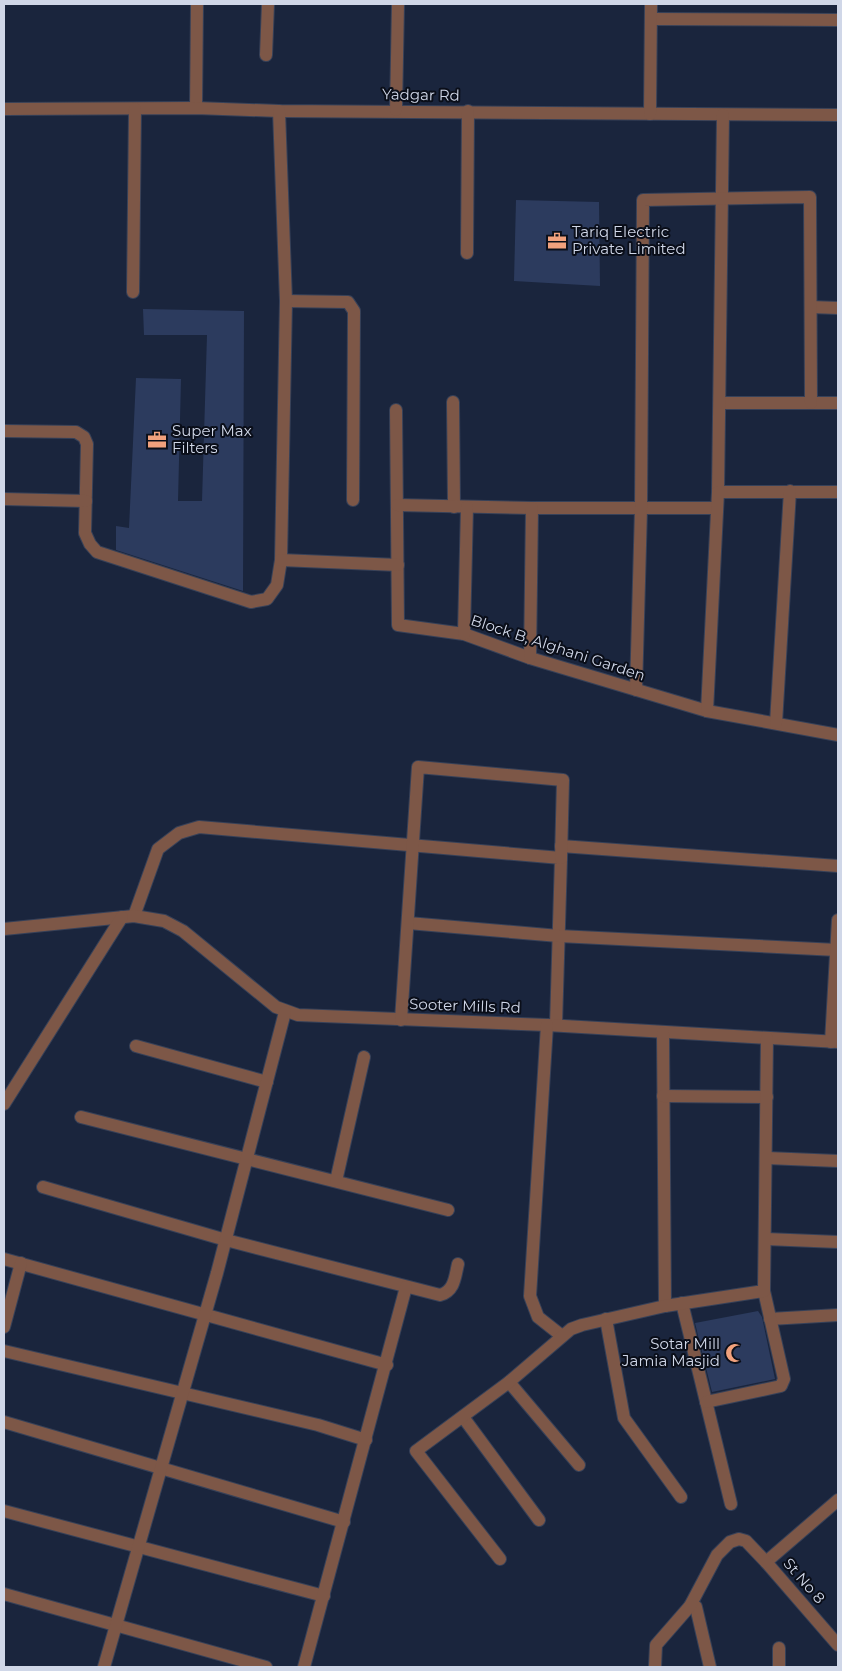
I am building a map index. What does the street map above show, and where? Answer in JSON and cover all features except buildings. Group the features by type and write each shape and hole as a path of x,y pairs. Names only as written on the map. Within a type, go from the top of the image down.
{"street":[{"path":"196,108 197,4"},
{"path":"266,55 268,4"},
{"path":"396,110 398,4"},
{"path":"650,114 651,4"},
{"path":"651,19 838,20"},
{"name":"Yadgar Rd","path":"4,109 196,108 279,111 396,110 838,115"},
{"path":"133,292 135,109"},
{"path":"4,431 76,432 84,436 86,444 85,533 90,544 98,552 251,602 267,599 276,585 281,560 286,301 279,111"},
{"path":"467,253 468,111"},
{"path":"707,711 721,403 723,115"},
{"path":"636,690 641,509 643,200 810,197 811,403"},
{"path":"286,301 348,302 354,311 353,500"},
{"path":"811,307 838,308"},
{"path":"453,402 454,507"},
{"path":"721,403 838,403"},
{"path":"281,560 398,565 396,410"},
{"path":"776,723 790,491"},
{"path":"718,492 838,492"},
{"path":"4,499 86,501"},
{"path":"397,505 532,508 717,508"},
{"path":"464,634 467,507"},
{"path":"530,658 532,508"},
{"name":"Block B, Alghani Garden","path":"398,565 398,625 464,634 530,658 707,711 838,735"},
{"path":"401,1020 418,767 563,780 558,936 530,1296 538,1317 562,1336"},
{"path":"4,1104 128,917 158,849 179,833 199,827 413,845 838,866"},
{"name":"Sooter Mills Rd","path":"4,929 128,917 164,921 183,931 262,997 285,1012 298,1015 551,1025 835,1042"},
{"path":"835,1042 838,920"},
{"path":"408,923 558,936 836,950"},
{"path":"104,1667 205,1316 285,1012"},
{"path":"664,1033 665,1306"},
{"path":"706,1402 781,1386 784,1380 764,1291 767,1038"},
{"path":"136,1046 267,1082"},
{"path":"336,1181 364,1057"},
{"path":"663,1096 767,1097"},
{"path":"81,1117 448,1210"},
{"path":"767,1158 838,1161"},
{"path":"43,1188 226,1240 440,1295 447,1293 452,1288 458,1264"},
{"path":"766,1239 838,1242"},
{"path":"4,1258 205,1316 387,1365"},
{"path":"4,1327 21,1264"},
{"path":"304,1667 387,1365 406,1287"},
{"path":"500,1559 416,1451 509,1382 562,1336 582,1325 665,1306 764,1291"},
{"path":"682,1303 731,1504"},
{"path":"770,1320 838,1315"},
{"path":"606,1319 624,1418 681,1496"},
{"path":"4,1350 318,1425 366,1440"},
{"path":"509,1382 579,1465"},
{"path":"463,1416 540,1520"},
{"path":"4,1422 344,1522"},
{"path":"766,1562 838,1500"},
{"path":"4,1511 324,1596"},
{"name":"St No 8","path":"656,1667 656,1645 690,1606 717,1555 730,1542 739,1539 746,1541 766,1562 838,1645"},
{"path":"4,1594 266,1667"},
{"path":"690,1606 696,1608 710,1667"},
{"path":"779,1648 779,1667"}],"place":[{"name":"Tariq Electric Private Limited","path":"557,241"},
{"name":"Super Max Filters","path":"157,440"},
{"name":"Sotar Mill Jamia Masjid","path":"735,1353"}]}
